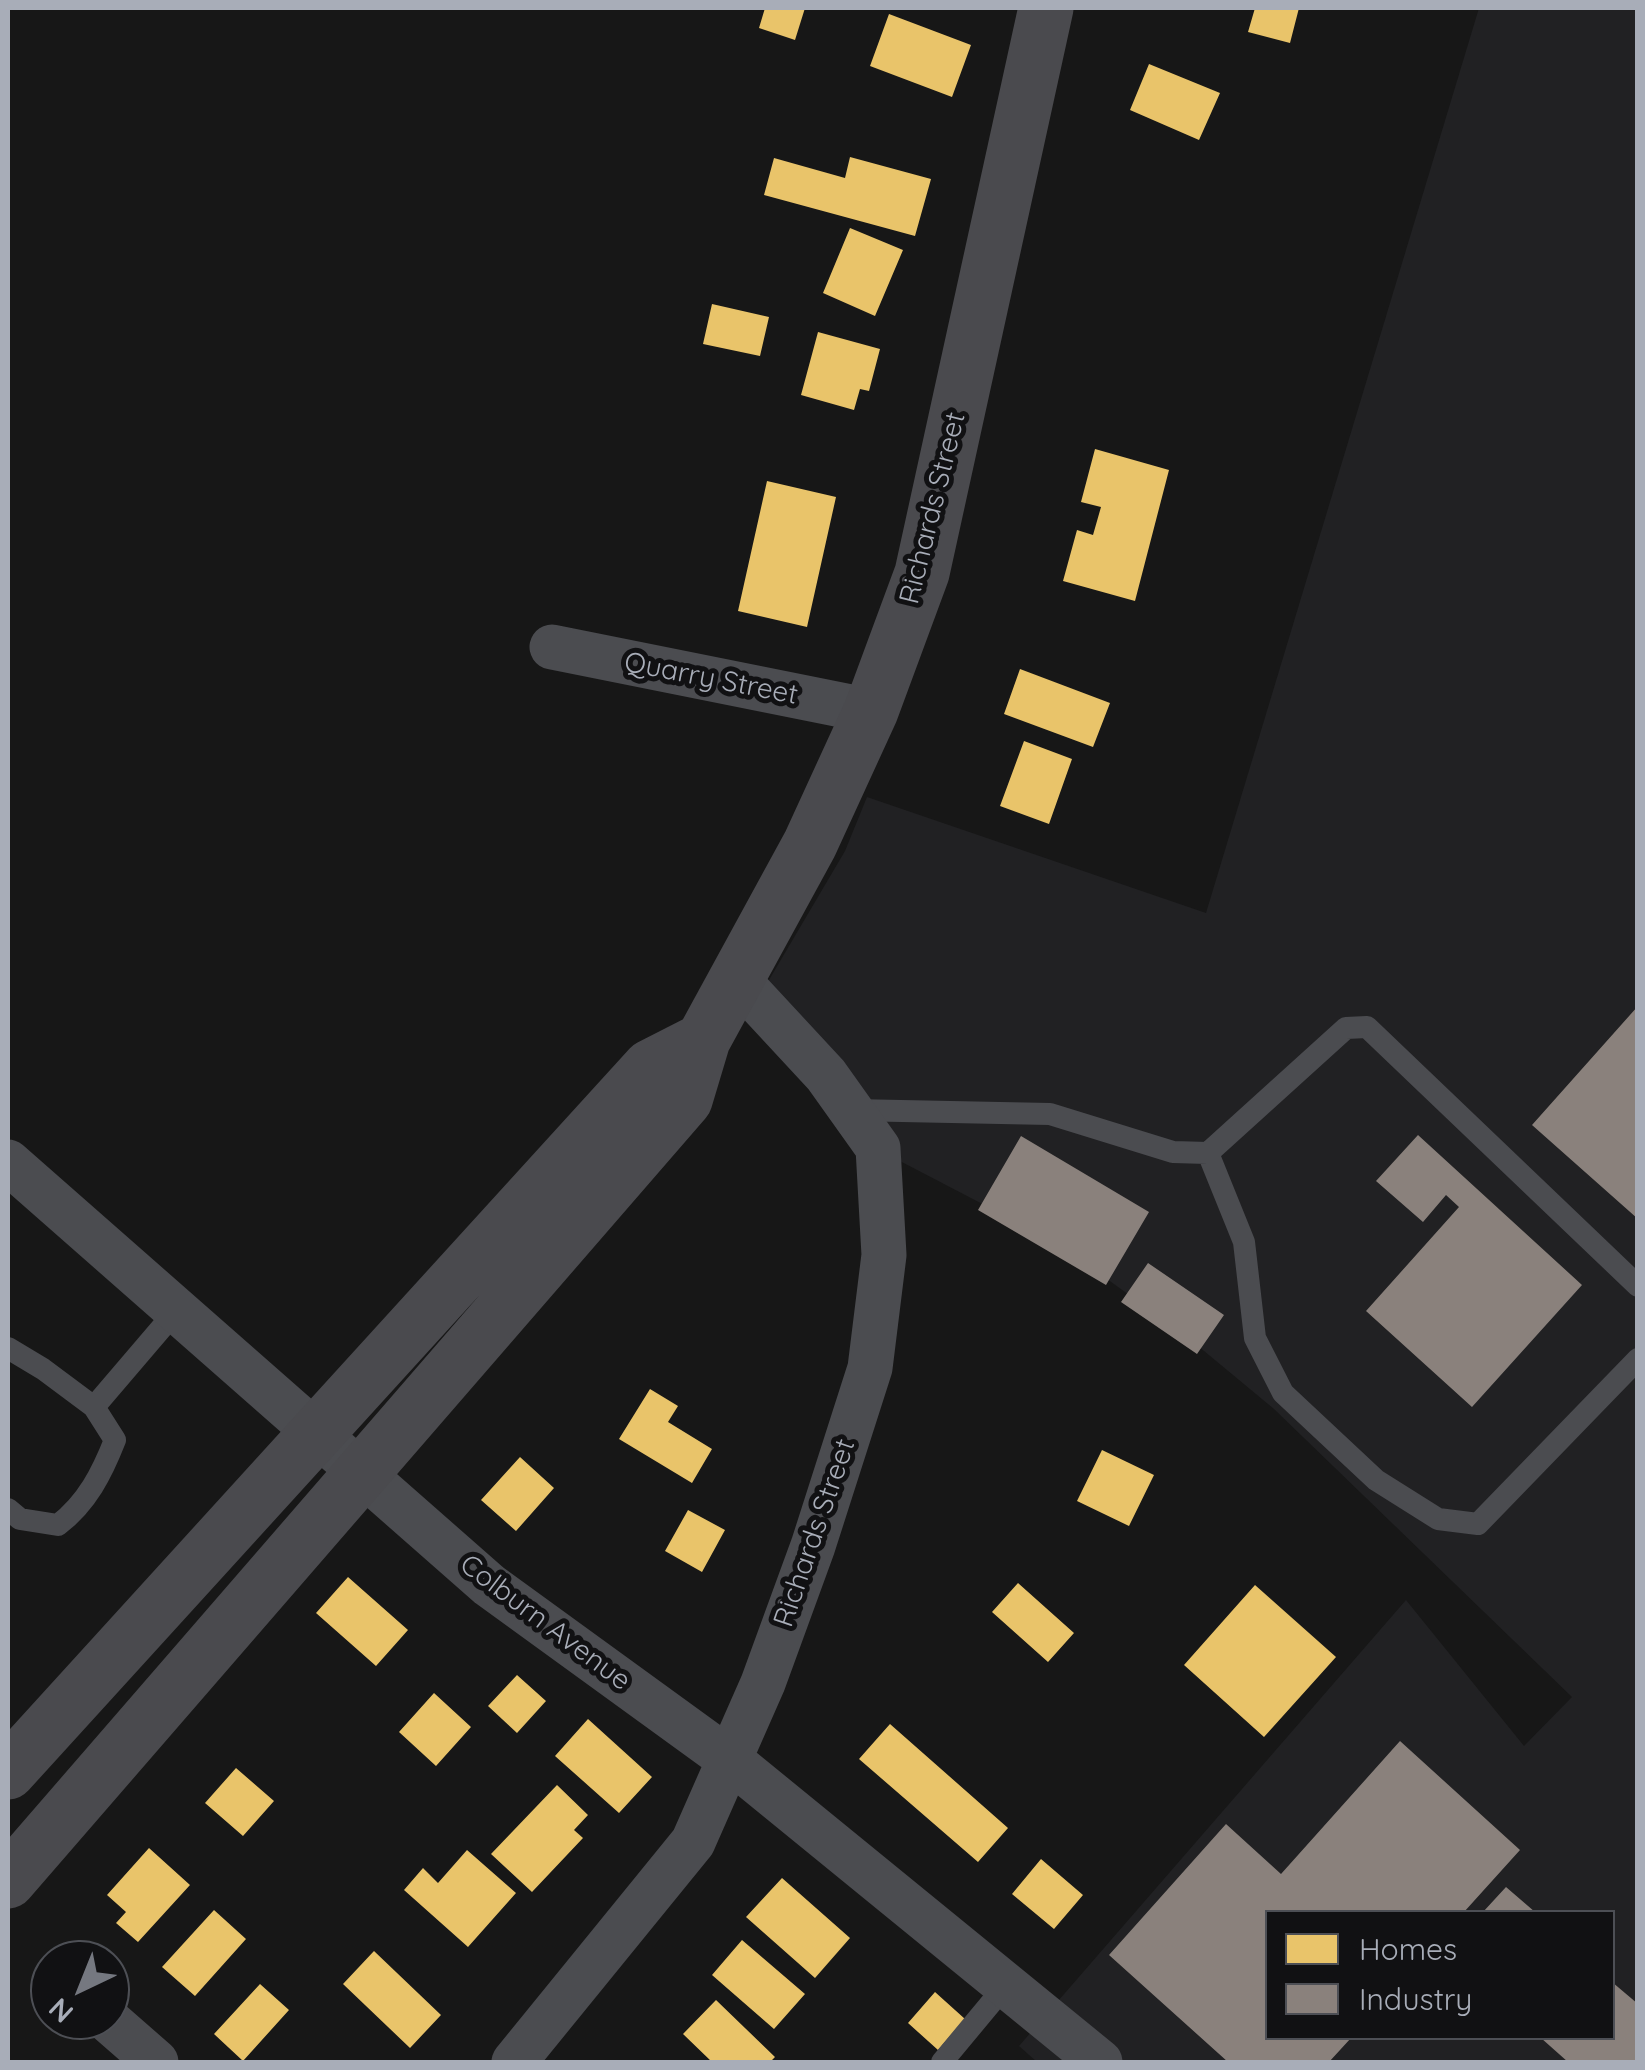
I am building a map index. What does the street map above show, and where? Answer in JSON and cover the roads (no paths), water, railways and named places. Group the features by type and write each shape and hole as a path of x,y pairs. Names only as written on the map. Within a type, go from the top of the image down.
{"street":[{"name":"Richards Street","path":"8,1880 685,1100 703,1040 810,844 871,711 922,573 1046,8"},
{"name":"Quarry Street","path":"552,647 871,711"},
{"name":"Richards Street","path":"514,2062 693,1842 763,1683 813,1546 870,1368 884,1254 878,1148 826,1075 737,979"},
{"path":"8,1772 650,1066 703,1040"},
{"name":"Colburn Avenue","path":"8,1162 489,1585 730,1760 1100,2062"},
{"path":"130,2039 156,2062"}],"lane":[{"path":"852,1110 1050,1114 1172,1152 1208,1152 1346,1028 1366,1028 1638,1286"},
{"path":"1208,1152 1244,1242 1255,1338 1283,1393 1376,1480 1438,1518 1478,1524 1638,1359"},
{"path":"94,1407 176,1311"},
{"path":"8,1348 94,1407 114,1440 103,1471 75,1512 58,1524 20,1519 8,1509"},
{"path":"942,2062 1006,1985"}]}
